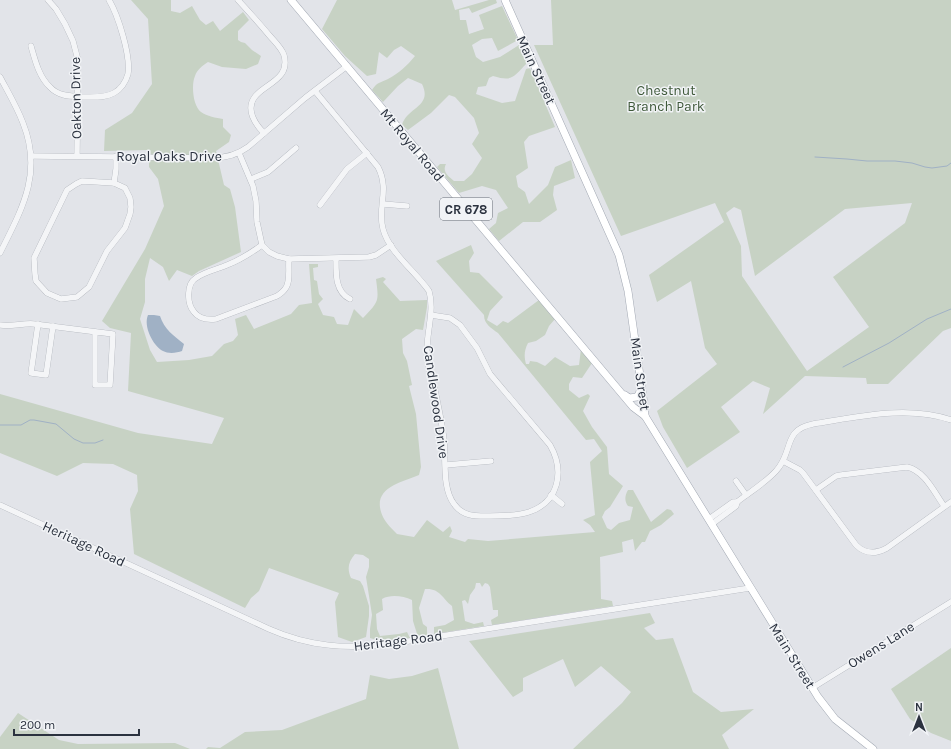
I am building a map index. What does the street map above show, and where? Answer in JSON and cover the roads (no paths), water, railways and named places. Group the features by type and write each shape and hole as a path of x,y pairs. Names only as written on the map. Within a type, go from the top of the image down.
{"main road":[{"name":"Mt Royal Road","path":"290,0 635,409 645,416"},
{"name":"Main Street","path":"505,0 619,255 626,278 645,416 812,688 835,719 873,749"},
{"path":"621,392 630,398 637,397 641,390 640,378"}],"street":[{"name":"Oakton Drive","path":"48,0 61,17 73,41 79,69 77,156"},
{"path":"31,46 36,64 49,87 61,95 101,97 115,93 125,82 128,74 126,49 116,14 109,0"},
{"path":"238,0 276,43 284,57 283,71 279,77 255,97 252,103 253,119 258,128 264,133"},
{"name":"Royal Oaks Drive","path":"31,156 212,158 239,154 347,66"},
{"path":"0,77 23,123 28,137 31,156 30,181 26,199 0,253"},
{"name":"Candlewood Drive","path":"315,91 375,162 381,173 384,188 382,226 386,238 429,291 431,298 431,315 428,327 427,356 441,414 449,497 461,512 468,515 494,516 527,513 544,503 551,495"},
{"path":"250,179 268,172 296,148"},
{"path":"320,205 347,169 366,153"},
{"path":"239,154 255,192 257,222 262,245 272,254 288,259 336,259 376,255 391,245"},
{"path":"114,182 116,156"},
{"path":"82,181 114,182 125,188 130,198 130,214 125,228 107,251 89,287 83,293 77,297 61,299 47,293 36,281 34,258 67,190 82,181"},
{"path":"383,204 407,206"},
{"path":"262,245 235,262 196,277 190,286 190,307 200,318 216,320 277,296 285,289 288,280 288,259"},
{"path":"336,259 339,288 346,297 350,299"},
{"path":"431,315 450,318 460,325 477,348 490,374 550,445 556,455 558,472 555,489 551,495 562,504"},
{"path":"0,325 11,326 26,323 113,334 110,385 95,385 95,332"},
{"path":"38,324 31,373 46,375 56,327"},
{"path":"711,522 736,506 737,502 776,472 783,461 794,432 801,428 809,425 900,413 926,414 951,420"},
{"path":"446,464 491,461"},
{"path":"783,461 800,470 856,545 860,549 869,552 878,552 887,548 951,502"},
{"path":"816,490 836,476 906,467 912,468 922,475 944,506"},
{"path":"736,481 746,495"},
{"name":"Heritage Road","path":"0,505 269,629 293,639 327,646 355,647 390,644 750,588"},
{"name":"Owens Lane","path":"812,688 951,602"}],"water":[{"path":"148,315 160,316 173,335 184,344 182,351 167,353 156,345 148,330"}],"waterway":[{"path":"815,157 867,161 895,161 932,168 947,166 951,163"},
{"path":"843,367 889,343 927,319 951,309"},
{"path":"0,425 21,425 30,420 34,420 56,424 74,439 83,443 95,443 103,440"}],"park label":[{"name":"Chestnut Branch Park","path":"666,98"}]}
